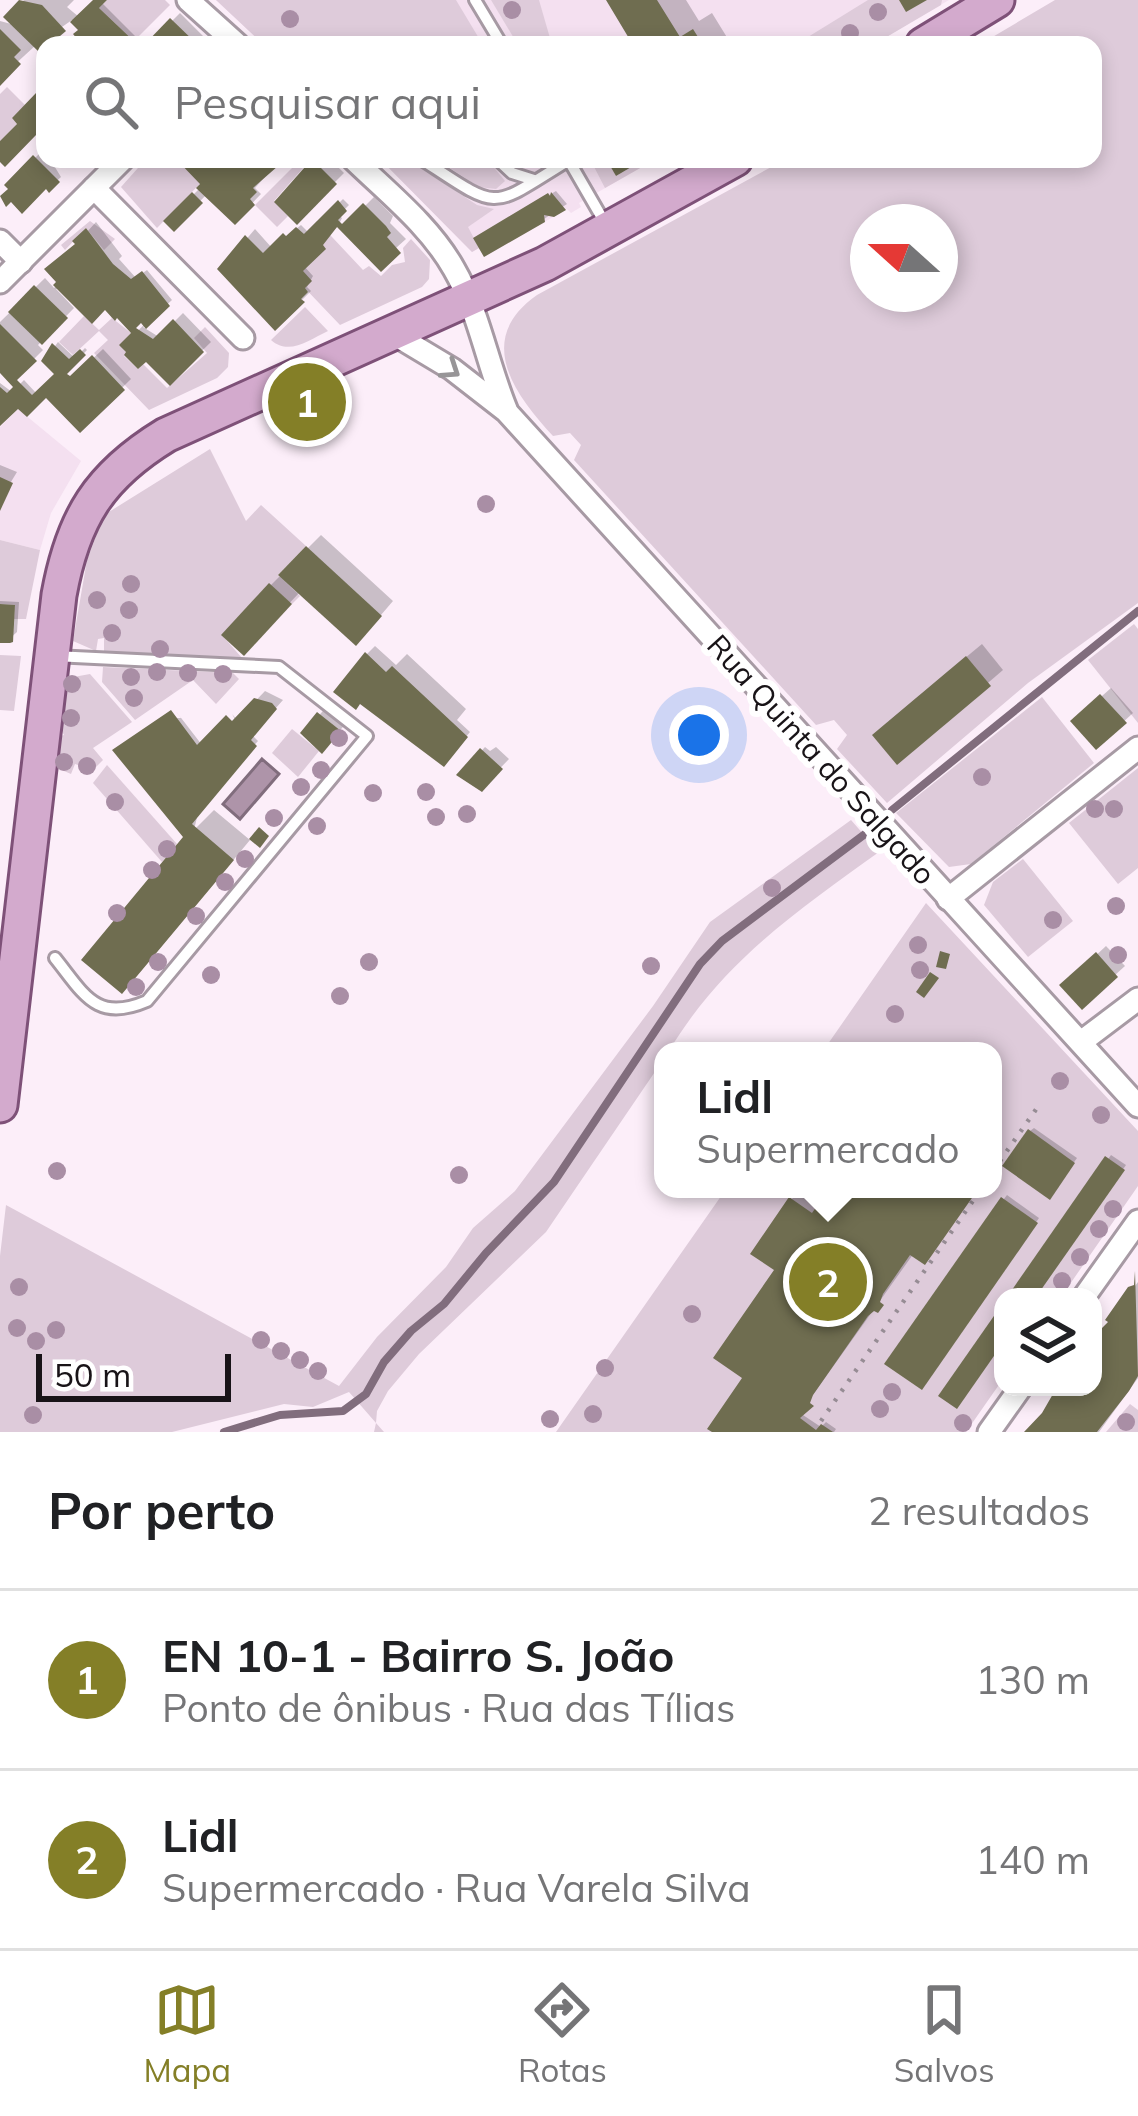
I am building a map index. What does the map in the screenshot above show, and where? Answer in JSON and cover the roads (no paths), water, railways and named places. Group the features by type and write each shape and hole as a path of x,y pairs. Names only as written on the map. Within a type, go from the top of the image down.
{"main road":[{"path":"938,36 997,0"},
{"path":"0,1105 51,656 69,548 85,509 142,450 192,422 610,231 719,168"}],"street":[{"path":"188,0 227,36"},
{"path":"0,282 114,168"},
{"name":"Rua Quinta do Salgado","path":"362,168 439,246 469,298 506,411"},
{"path":"94,188 242,338"},
{"path":"0,241 20,262"},
{"name":"Rua Quinta do Salgado","path":"392,333 452,369 506,411 1138,1106"},
{"path":"948,898 1138,748"},
{"path":"1081,1042 1138,999"},
{"path":"1090,1288 1138,1221"},
{"path":"989,1432 1015,1396"}],"lane":[{"path":"476,0 497,36"},
{"path":"437,168 490,200 507,198 556,168"},
{"path":"508,168 520,178 537,180"},
{"path":"574,168 610,231"},
{"path":"51,656 279,667 367,736 147,1001 117,1010 103,1008 81,991 55,958"}],"waterway":[{"path":"892,810 1138,611"},
{"path":"224,1432 280,1415 343,1411 366,1394 384,1362 411,1331 444,1304 554,1182 700,964 722,941 865,834"}],"place":[{"name":"EN 10-1 - Bairro S. João","path":"307,402"},
{"name":"Lidl","path":"828,1282"}]}
